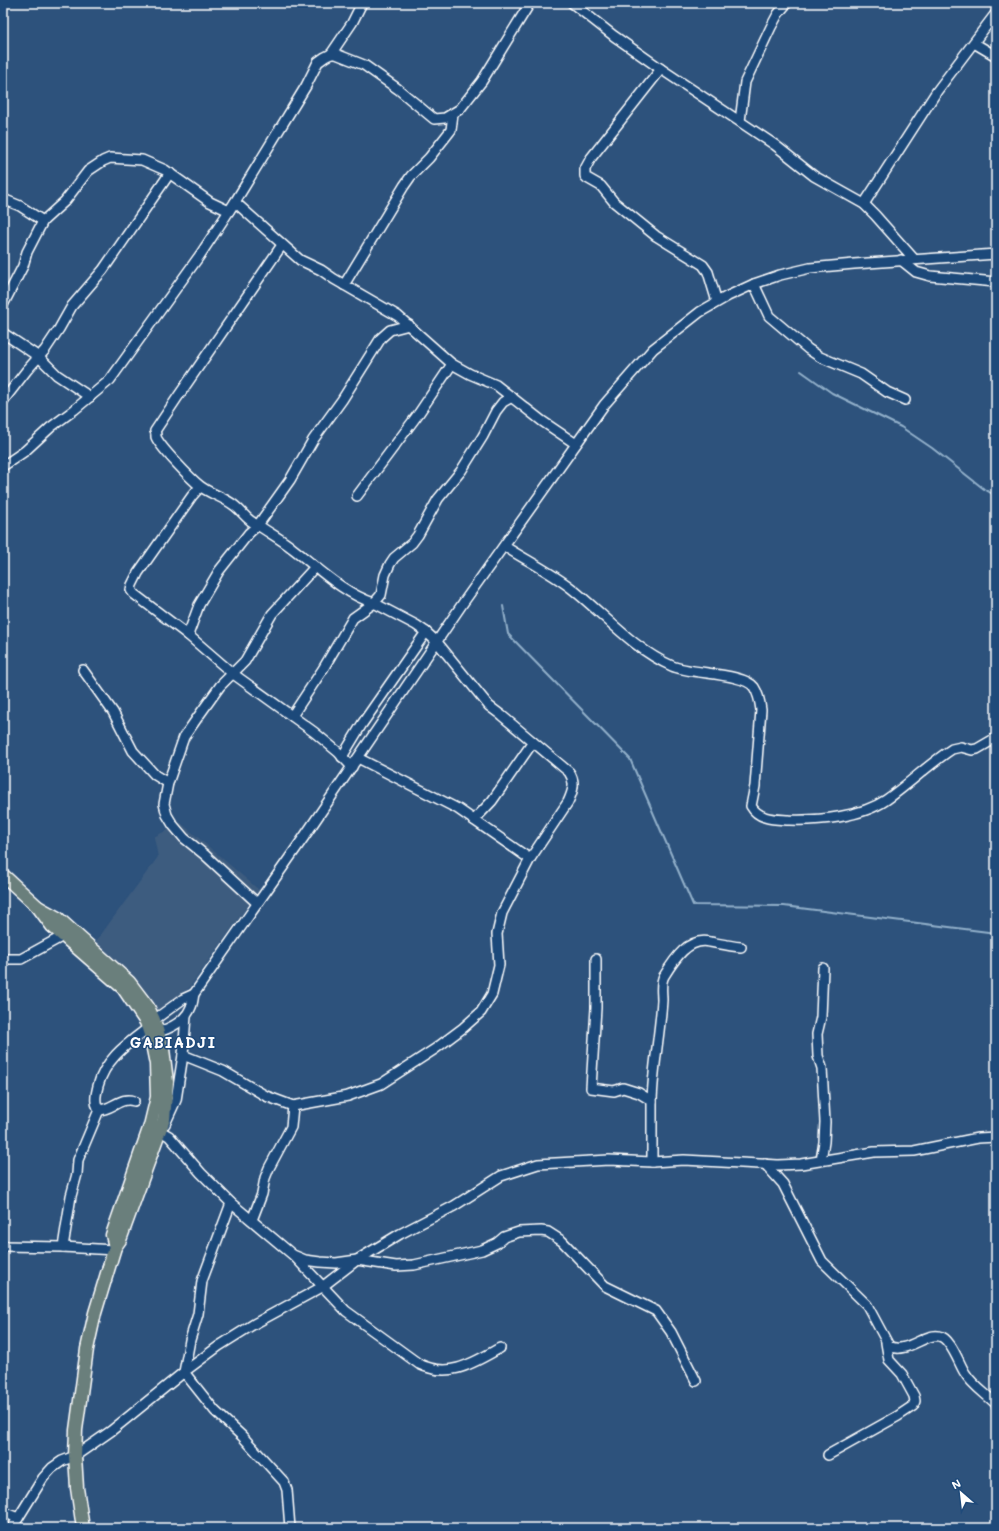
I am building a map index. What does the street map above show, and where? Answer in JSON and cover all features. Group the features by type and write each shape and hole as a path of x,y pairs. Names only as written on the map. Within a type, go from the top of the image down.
{"main road":[{"path":"3,875 38,907 52,926 123,988 151,1027 163,1049 167,1082 164,1119 157,1129 120,1240 114,1249 94,1313 87,1349 76,1430 75,1456 77,1488 83,1528"},
{"path":"38,907 58,918 129,982 148,1007 151,1027"}],"street":[{"path":"331,54 352,23 362,3"},
{"path":"3,466 25,451 113,376 200,255 235,202 306,86 318,62 331,54 347,57 364,66 398,89 434,119 445,118 460,109 482,81 530,3"},
{"path":"572,3 614,36 661,69 775,145 814,176 864,204 875,214 914,259"},
{"path":"740,121 745,82 771,27 778,14 787,3"},
{"path":"864,204 937,91 996,12"},
{"path":"974,43 996,56"},
{"path":"661,69 591,158 585,169 585,176 590,181 601,186 614,202 656,236 703,265 708,272 717,302"},
{"path":"344,285 404,186 451,130 453,114"},
{"path":"3,305 21,271 27,252 43,221 65,201 88,171 103,160 110,158 142,160 170,173 210,202 229,211"},
{"path":"3,401 39,357 59,329 72,306 102,270 170,173"},
{"path":"3,199 20,206 43,221"},
{"path":"235,202 300,260 321,270 398,316 452,364 470,374 496,385 542,421 576,444"},
{"path":"183,1055 223,1071 266,1096 293,1106 348,1096 381,1084 446,1042 481,1012 492,994 498,966 497,934 500,917 530,859 568,802 574,786 572,776 568,772 501,714 489,706 437,642 426,632 416,625 374,603 364,600 326,576 291,546 246,518 236,506 200,486 169,454 156,437 156,431 177,398 282,245"},
{"path":"151,1027 178,1023 186,1016 191,1007 194,994 504,546 604,405 653,349 700,312 717,302 754,284 780,275 810,268 996,254"},
{"path":"901,260 916,272 926,275 996,282"},
{"path":"754,284 769,316 808,349 820,357 861,374 887,392 905,400"},
{"path":"188,635 199,605 219,571 249,533 258,525 290,480 312,440 342,400 381,338 390,330 409,326"},
{"path":"3,333 39,357 57,375 90,397"},
{"path":"357,496 419,413 452,364"},
{"path":"292,716 323,670 353,618 374,603 381,595 385,575 394,558 412,543 418,535 438,499 461,471 484,436 496,411 503,402 512,397"},
{"path":"200,486 143,567 132,585 131,590 134,594 188,635 232,673 314,732 352,767"},
{"path":"504,546 570,588 620,631 659,659 684,670 738,678 749,682 754,687 761,710 755,786 751,806 754,812 758,815 772,819 800,820 853,814 870,808 887,799 952,749 961,747 972,750 977,749 996,738"},
{"path":"257,904 205,855 184,838 167,815 164,804 168,783 184,737 220,686 245,661 272,614 315,567"},
{"path":"342,757 362,724 426,632"},
{"path":"83,670 113,712 133,751 155,775 168,783"},
{"path":"474,820 492,802 533,742"},
{"path":"358,758 458,809 530,859"},
{"path":"3,959 21,959 63,936"},
{"path":"652,1162 652,1101 654,1068 658,1048 662,1006 662,980 685,949 692,943 705,941 725,946 741,947"},
{"path":"596,958 596,1008 591,1088 614,1091 623,1088 639,1093 652,1101"},
{"path":"822,1160 824,1142 822,1068 818,1056 817,1034 821,1017 823,968"},
{"path":"63,1247 71,1196 77,1174 78,1160 99,1110 96,1104 96,1097 102,1074 117,1052 151,1027 183,999 194,994"},
{"path":"186,1016 183,1055 176,1100 157,1129 177,1144 201,1173 231,1203 293,1255 322,1287 354,1318 419,1364 435,1371 455,1370 481,1359 500,1348"},
{"path":"99,1110 108,1109 124,1100 129,1099 134,1101"},
{"path":"252,1220 262,1194 267,1173 290,1128 293,1106"},
{"path":"12,1528 43,1478 52,1468 62,1461 75,1456 110,1431 219,1346 254,1324 322,1287 357,1260 407,1230 454,1206 501,1176 532,1165 609,1160 652,1162 684,1160 793,1165 874,1152 914,1151 978,1138 996,1137"},
{"path":"766,1164 783,1184 822,1261 867,1305 877,1322 886,1343 889,1360 902,1374 914,1396 915,1401 913,1406 828,1455"},
{"path":"231,1203 202,1281 198,1314 190,1340 184,1372 215,1411 242,1436 284,1482 287,1490 290,1528"},
{"path":"293,1255 305,1260 320,1262 336,1263 357,1260 396,1266 414,1265 482,1250 490,1247 504,1237 519,1232 548,1232 562,1241 606,1286 656,1312 672,1332 696,1381"},
{"path":"3,1246 114,1249"},
{"path":"886,1343 894,1349 936,1336 942,1337 950,1346 965,1374 996,1404"},
{"path":"3,1512 18,1518"}],"shaded area":[{"path":"181,823 259,890 189,988 157,1013 94,944 158,857 154,837"}],"waterway":[{"path":"801,371 832,393 901,427 932,448 984,489 996,496"},
{"path":"503,606 508,634 630,759 693,905 784,906 996,933"}],"district":[{"name":"GABIADJI","path":"173,1043"}]}
